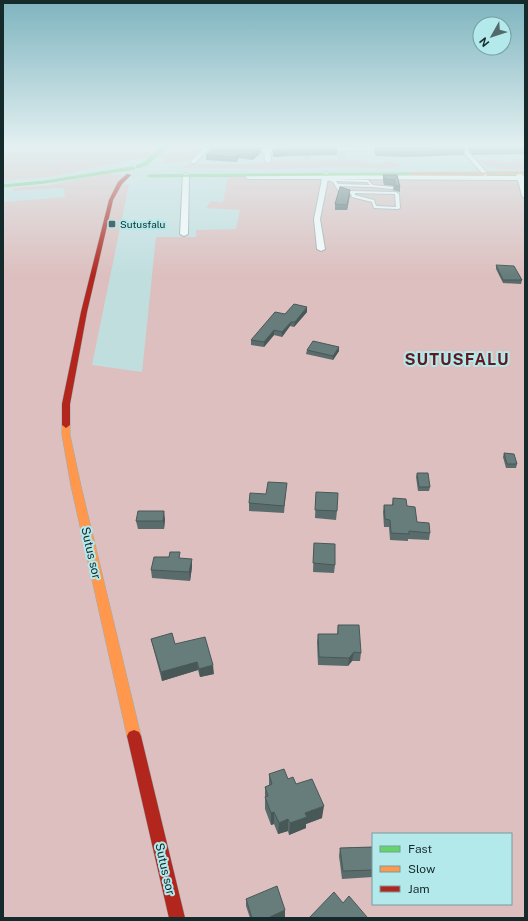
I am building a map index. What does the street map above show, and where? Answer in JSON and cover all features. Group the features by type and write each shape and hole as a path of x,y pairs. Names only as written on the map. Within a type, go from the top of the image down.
{"main road":[{"name":"Sutus sor","path":"117,189 111,200 84,312 66,404 66,435 76,486 177,918"}],"street":[{"path":"184,234 186,189"},
{"path":"321,249 317,219 323,189"}],"lane":[{"path":"339,189 350,192 374,193 397,194 398,208 375,206 373,201 374,193"},
{"path":"350,192 358,198 373,201"}],"shaded area":[{"path":"14,189 47,189 13,191"},
{"path":"64,189 128,189 92,365 142,372 156,237 196,237 196,230 236,229 240,210 206,208 211,201 223,202 226,189 525,189 525,918 3,918 3,202 65,197"}],"building":[{"path":"339,189 350,190 347,205 335,204"},
{"path":"496,265 514,266 522,280 503,280"},
{"path":"294,304 307,307 295,322 291,322 282,332 274,330 264,342 251,340 275,312 285,314"},
{"path":"313,341 339,347 333,356 307,350"},
{"path":"504,453 514,454 517,464 507,464"},
{"path":"417,473 428,473 430,487 419,487"},
{"path":"268,482 287,483 284,506 249,503 250,493 266,494"},
{"path":"316,492 338,493 337,511 315,510"},
{"path":"393,498 406,499 407,506 415,507 417,522 429,523 430,533 409,531 409,534 391,533 390,520 385,519 384,505 393,505"},
{"path":"138,511 164,511 163,521 136,521"},
{"path":"314,543 335,544 335,565 313,563"},
{"path":"170,552 180,552 179,558 192,559 189,572 151,570 154,557 169,557"},
{"path":"338,625 359,625 361,653 354,652 349,658 319,657 318,634 338,634"},
{"path":"172,633 175,644 205,637 213,665 199,669 197,662 161,672 151,639"},
{"path":"284,769 288,779 293,777 296,784 312,779 324,806 305,813 307,817 290,823 288,819 279,823 274,812 271,813 265,797 268,796 265,787 272,784 269,774"},
{"path":"372,847 372,870 343,871 340,848"},
{"path":"277,886 285,910 268,918 252,918 246,899"},
{"path":"334,892 343,903 349,896 367,917 309,918"}],"traffic: slow":[{"path":"66,425 66,435 76,486 134,736"}],"traffic: jam":[{"path":"66,425 66,404 84,312 111,200 117,189"},
{"path":"134,736 177,918"}],"place":[{"name":"Sutusfalu","path":"112,224"}],"district":[{"name":"SUTUSFALU","path":"457,359"}]}
